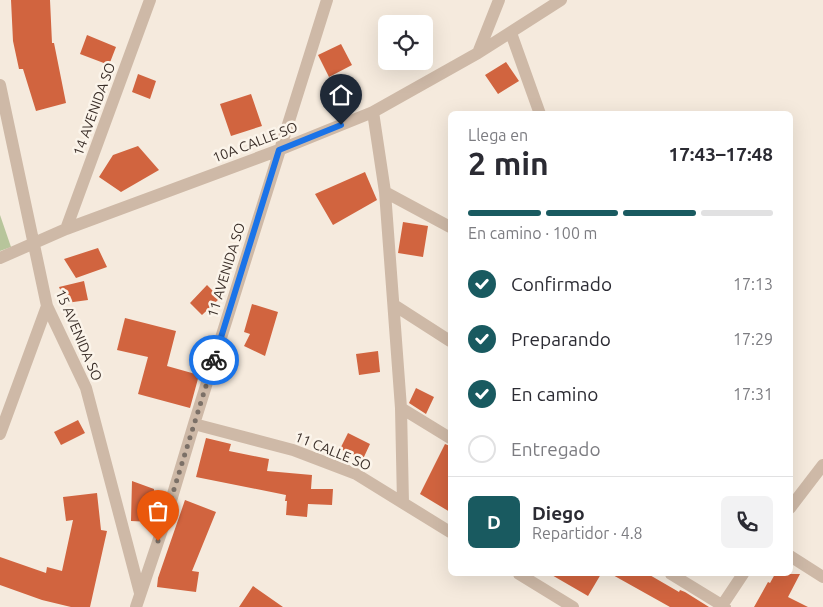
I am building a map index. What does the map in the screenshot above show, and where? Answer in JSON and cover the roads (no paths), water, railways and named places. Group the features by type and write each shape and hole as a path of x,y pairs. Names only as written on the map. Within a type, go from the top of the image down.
{"street":[{"name":"14 AVENIDA SO","path":"66,229 150,0"},
{"name":"11 AVENIDA SO","path":"136,607 164,524 327,0"},
{"path":"478,53 498,0"},
{"name":"10A CALLE SO","path":"0,258 66,229 279,150 373,112 478,53 561,0"},
{"path":"511,33 539,111"},
{"name":"15 AVENIDA SO","path":"0,85 47,306 86,388 140,593"},
{"path":"373,112 385,192 394,305 401,408 403,503"},
{"path":"385,192 448,226"},
{"path":"394,305 448,340"},
{"path":"0,434 47,306"},
{"path":"401,408 448,437"},
{"name":"11 CALLE SO","path":"194,424 293,450 356,474 448,531"},
{"path":"793,504 823,465"},
{"path":"793,558 823,577"},
{"path":"524,576 573,607"},
{"path":"674,576 723,606 742,576"}]}
